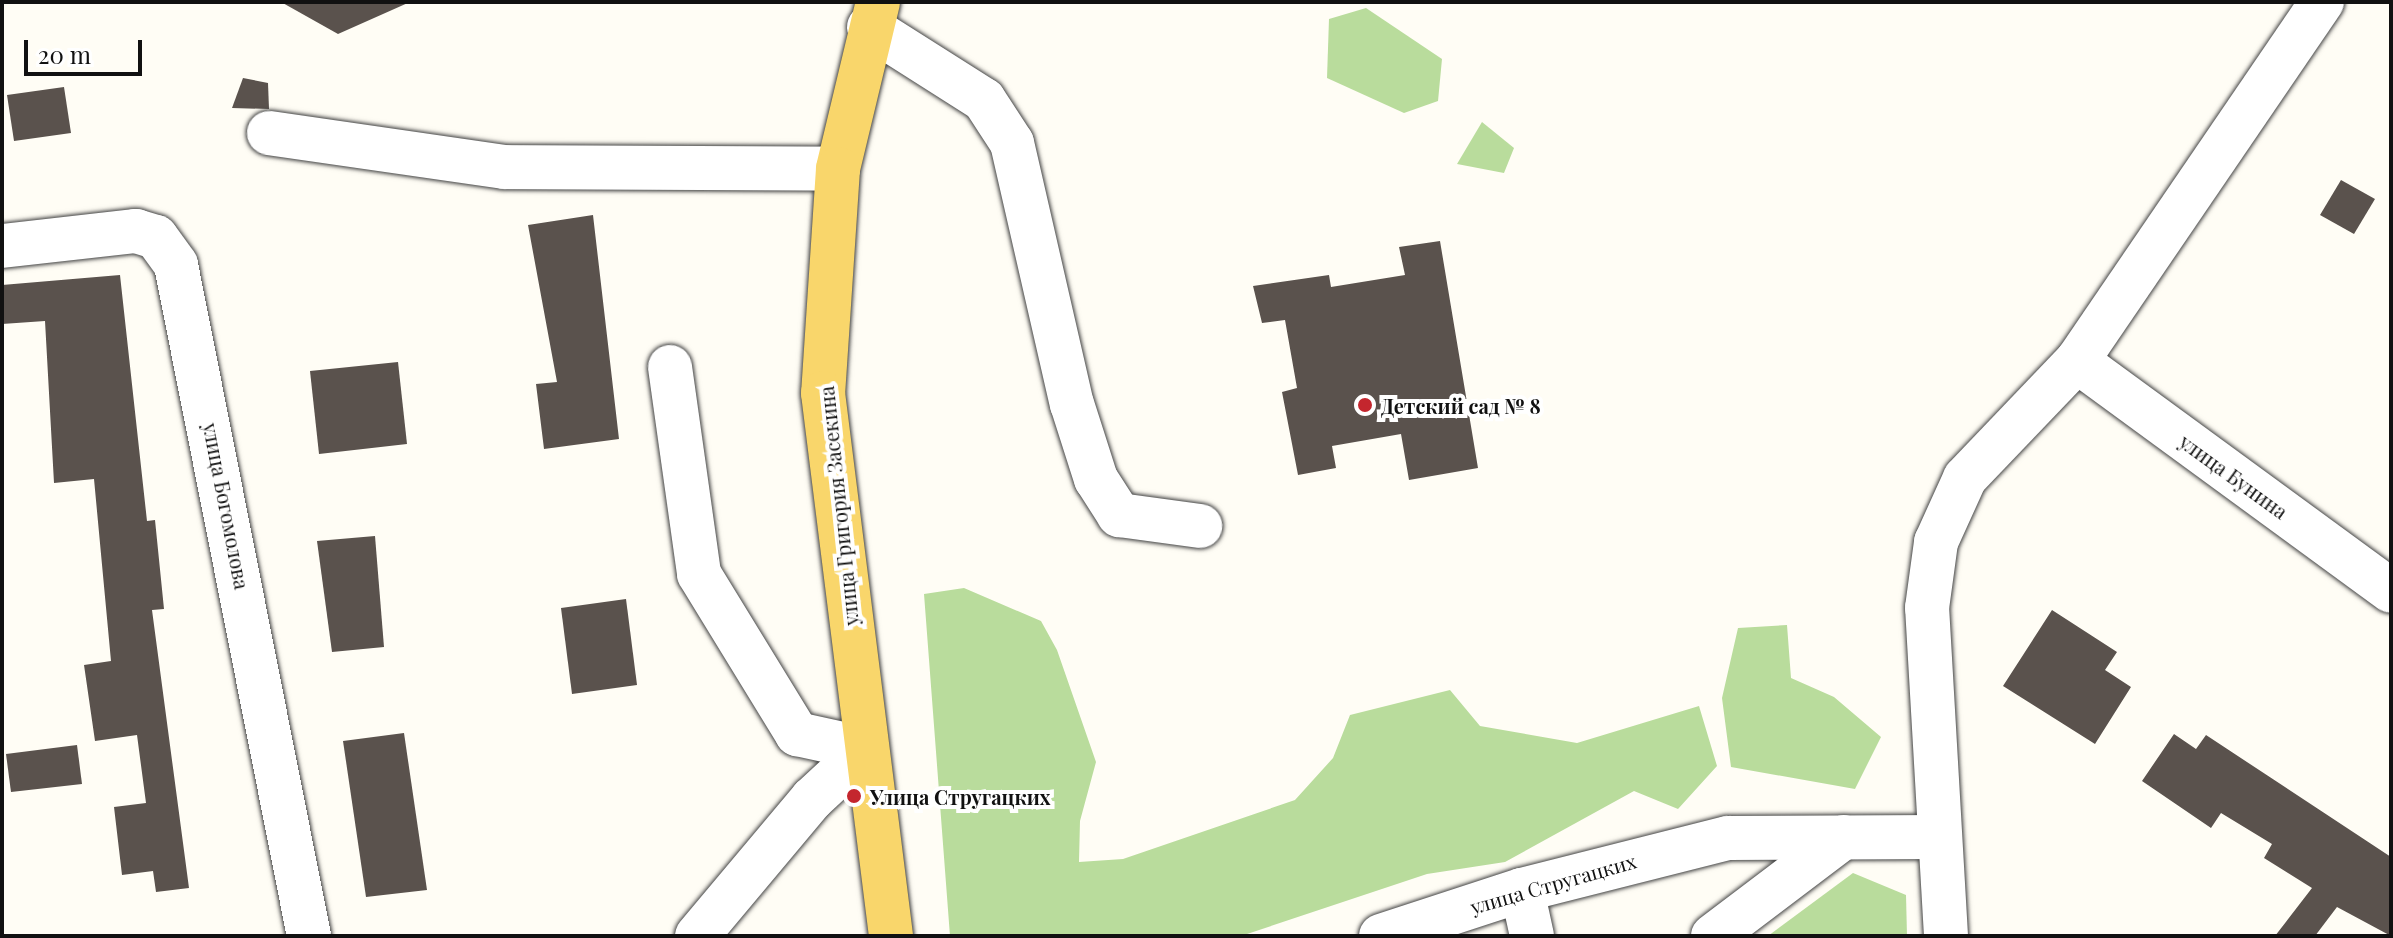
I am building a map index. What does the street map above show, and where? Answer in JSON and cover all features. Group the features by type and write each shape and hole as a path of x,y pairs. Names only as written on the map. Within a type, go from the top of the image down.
{"main road":[{"name":"улица Григория Засекина","path":"874,14 838,169 823,393 891,936"}],"street":[{"path":"1946,936 1927,608 1936,542 1965,478 2077,361 2322,2"},
{"name":"улица Григория Засекина","path":"874,14 984,100 1012,143 1072,404 1096,479 1119,515 1200,526"},
{"path":"269,133 504,167 838,169"},
{"name":"улица Богомолова","path":"2,246 136,231 156,237 176,265 309,936"},
{"name":"улица Бунина","path":"2077,361 2391,591"},
{"path":"670,367 699,574 797,734 866,749"},
{"path":"697,936 812,799 866,749"},
{"path":"1724,933 1844,837"},
{"name":"улица Стругацких","path":"1381,936 1522,890 1728,838 1939,837"},
{"path":"1522,890 1532,936"}],"green space":[{"path":"1366,8 1442,59 1438,101 1404,113 1327,78 1329,19"},
{"path":"1482,122 1514,148 1504,173 1457,164"},
{"path":"964,588 1041,621 1057,650 1096,762 1080,821 1079,862 1123,859 1295,800 1333,758 1350,715 1450,690 1480,726 1577,743 1699,706 1717,766 1678,809 1634,791 1505,862 1427,874 1241,936 950,936 924,594"},
{"path":"1787,625 1791,678 1834,697 1881,737 1855,789 1731,767 1722,698 1738,628"},
{"path":"1853,873 1906,895 1907,936 1768,936"}],"building":[{"path":"281,2 410,2 338,34"},
{"path":"243,78 268,83 269,109 232,108"},
{"path":"64,87 71,133 14,141 7,95"},
{"path":"2341,180 2375,199 2354,234 2320,215"},
{"path":"593,215 619,439 544,449 536,384 557,382 528,225"},
{"path":"1440,241 1478,468 1409,480 1401,434 1332,446 1336,468 1298,475 1282,392 1297,388 1285,320 1262,323 1253,286 1329,275 1331,287 1405,275 1399,247"},
{"path":"120,275 147,521 155,520 164,609 152,610 189,888 156,892 153,871 122,875 114,807 146,803 137,735 95,741 84,665 111,661 94,479 54,483 45,321 2,324 2,285"},
{"path":"398,362 407,444 319,454 310,371"},
{"path":"375,536 384,647 332,652 317,541"},
{"path":"626,599 637,685 572,694 561,608"},
{"path":"2052,610 2117,652 2105,670 2131,687 2095,744 2003,686"},
{"path":"404,733 427,890 366,897 343,741"},
{"path":"2174,734 2196,749 2206,735 2391,857 2391,936 2337,907 2315,936 2275,936 2312,888 2264,858 2272,844 2221,813 2211,828 2142,781"},
{"path":"77,745 82,784 11,792 6,754"}],"place":[{"name":"Детский сад № 8","path":"1365,405"},
{"name":"Улица Стругацких","path":"854,796"}]}
